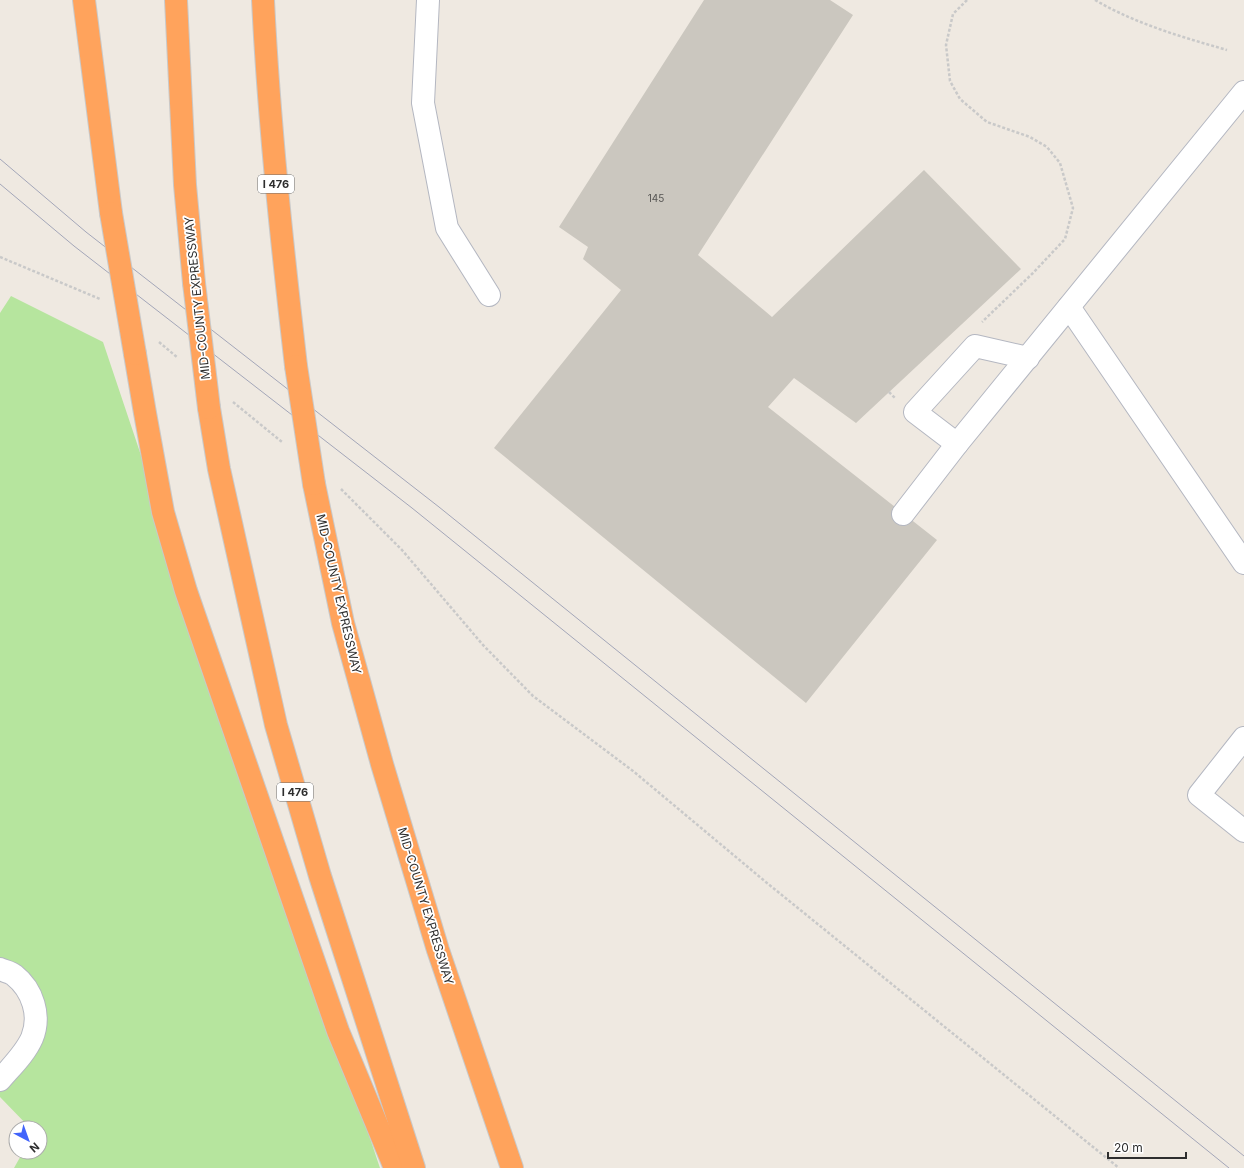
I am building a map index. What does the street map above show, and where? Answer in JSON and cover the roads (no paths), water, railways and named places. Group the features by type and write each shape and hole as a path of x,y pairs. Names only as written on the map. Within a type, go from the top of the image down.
{"highway":[{"path":"84,0 111,213 136,354 144,412 163,512 186,591 338,1031 395,1168"},
{"name":"MID-COUNTY EXPRESSWAY","path":"176,0 185,185 194,283 209,408 219,469 276,724 320,876 414,1168"},
{"name":"MID-COUNTY EXPRESSWAY","path":"263,0 276,190 296,366 314,484 343,623 382,764 438,950 512,1168"}],"lane":[{"path":"428,0 423,103 447,228 489,295"},
{"path":"903,514 957,444 1244,92"},
{"path":"1069,307 1244,563"},
{"path":"957,444 915,412 975,346 1028,358"},
{"path":"1244,738 1199,795 1244,831"},
{"path":"0,968 13,974 26,986 34,1002 36,1021 32,1038 0,1080"}],"tram line":[{"path":"0,159 86,232 439,507 1244,1156"},
{"path":"0,184 74,246 412,508 1229,1168"}]}
